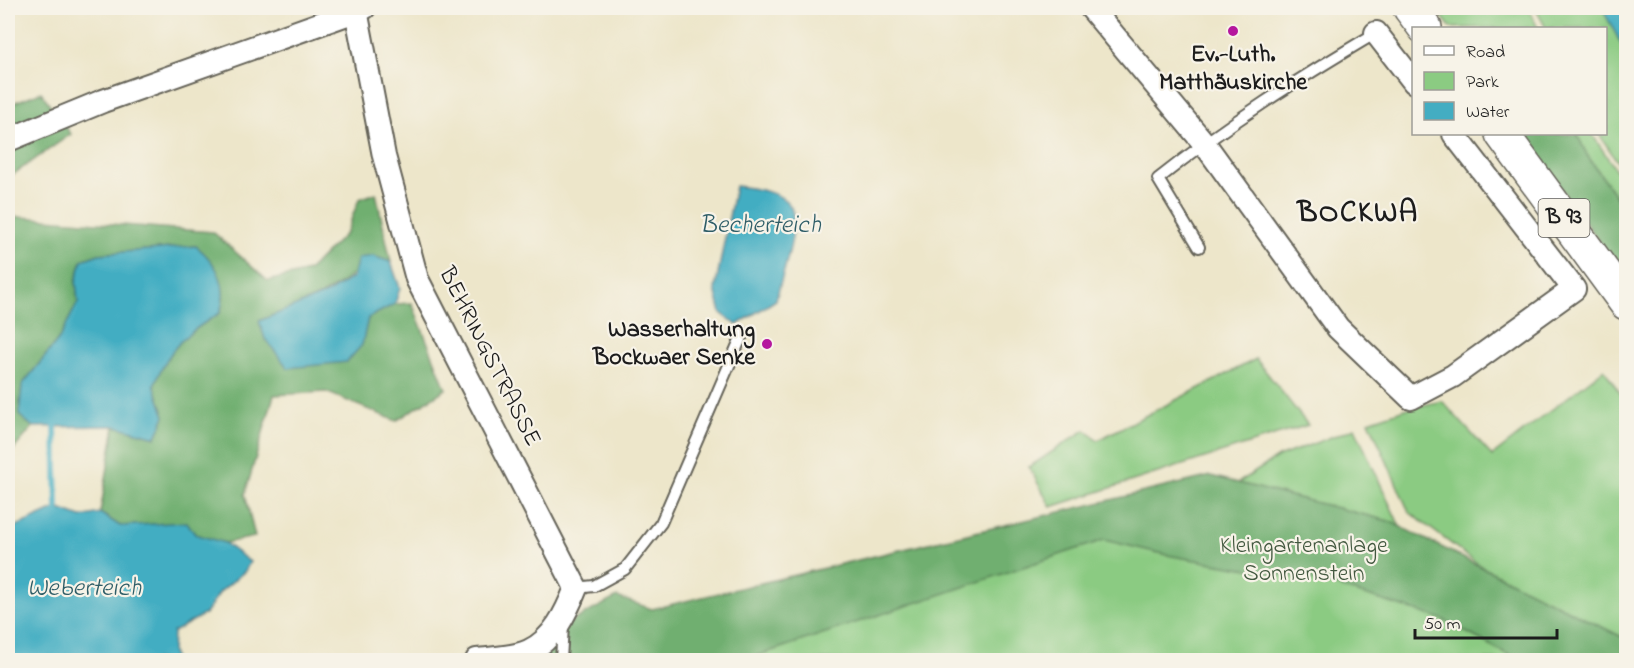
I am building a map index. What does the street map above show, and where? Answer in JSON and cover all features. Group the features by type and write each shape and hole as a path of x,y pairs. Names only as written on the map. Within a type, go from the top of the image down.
{"main road":[{"path":"1410,8 1424,27"},
{"name":"B 93","path":"1503,135 1588,279 1626,303"}],"street":[{"path":"1091,8 1204,143 1338,328 1412,398 1453,376 1588,279 1455,135"},
{"path":"8,140 103,101 360,9"},
{"name":"BEHRINGSTRASSE","path":"360,9 384,156 417,279 576,588"},
{"path":"1376,33 1412,81"},
{"path":"477,660 527,652 563,620 576,588"}],"lane":[{"path":"1199,247 1158,179 1204,143 1279,91 1376,33"},
{"path":"576,588 594,586 625,569 662,523 743,333"},
{"path":"561,660 563,620"}],"green space":[{"path":"1435,8 1528,8 1538,27 1450,27"},
{"path":"1535,8 1602,8 1626,53 1626,175 1600,135 1607,135 1607,27 1545,27"},
{"path":"41,92 71,134 8,178 8,105"},
{"path":"1522,135 1577,135 1587,155 1623,207 1626,216 1626,278"},
{"path":"1577,135 1593,135 1626,185 1626,216 1623,207 1587,155"},
{"path":"376,193 391,262 373,256 360,269 334,288 259,321 265,338 288,368 362,345 368,318 395,304 412,303 446,389 396,421 326,392 274,395 245,494 255,537 225,543 149,525 120,526 100,513 115,426 156,437 165,416 154,385 160,371 180,342 220,313 223,293 220,276 210,260 196,246 99,254 82,260 76,282 78,302 59,339 22,385 19,415 33,427 8,456 8,216 213,232 268,281 308,271 346,233 359,199"},
{"path":"1256,359 1308,425 1051,507 1029,467 1085,430 1098,440"},
{"path":"1604,369 1626,402 1626,639 1482,567 1409,512 1369,421 1405,409 1442,401 1492,456"},
{"name":"Kleingartenanlage Sonnenstein","path":"1355,428 1442,619 1518,660 744,660 1201,507 1278,457"},
{"path":"1211,476 1389,521 1626,639 1626,660 1518,660 1442,619 1319,581 1172,556 1104,540 744,660 479,660 523,647 617,597 652,609"}],"water":[{"path":"1602,8 1626,8 1626,53"},
{"name":"Becherteich","path":"735,186 776,195 789,204 794,218 791,241 776,300 737,325 721,313 715,289"},
{"path":"196,246 210,260 220,276 223,293 220,313 180,342 160,371 154,385 165,416 156,437 115,426 33,427 19,415 22,385 59,339 78,302 76,282 82,260 99,254"},
{"path":"373,256 391,262 400,288 395,304 368,318 362,345 347,362 288,368 265,339 259,321 328,293 353,277 358,258"},
{"name":"Weberteich","path":"57,508 81,517 100,513 120,526 187,522 195,534 225,543 250,562 245,571 220,592 205,614 173,632 172,653 176,660 8,660 8,535 12,528"}],"waterway":[{"path":"55,427 57,508"}],"place":[{"name":"Ev.-Luth. Matthäuskirche","path":"1233,31"},
{"name":"Wasserhaltung Bockwaer Senke","path":"767,344"}],"district":[{"name":"BOCKWA","path":"1358,214"}]}
